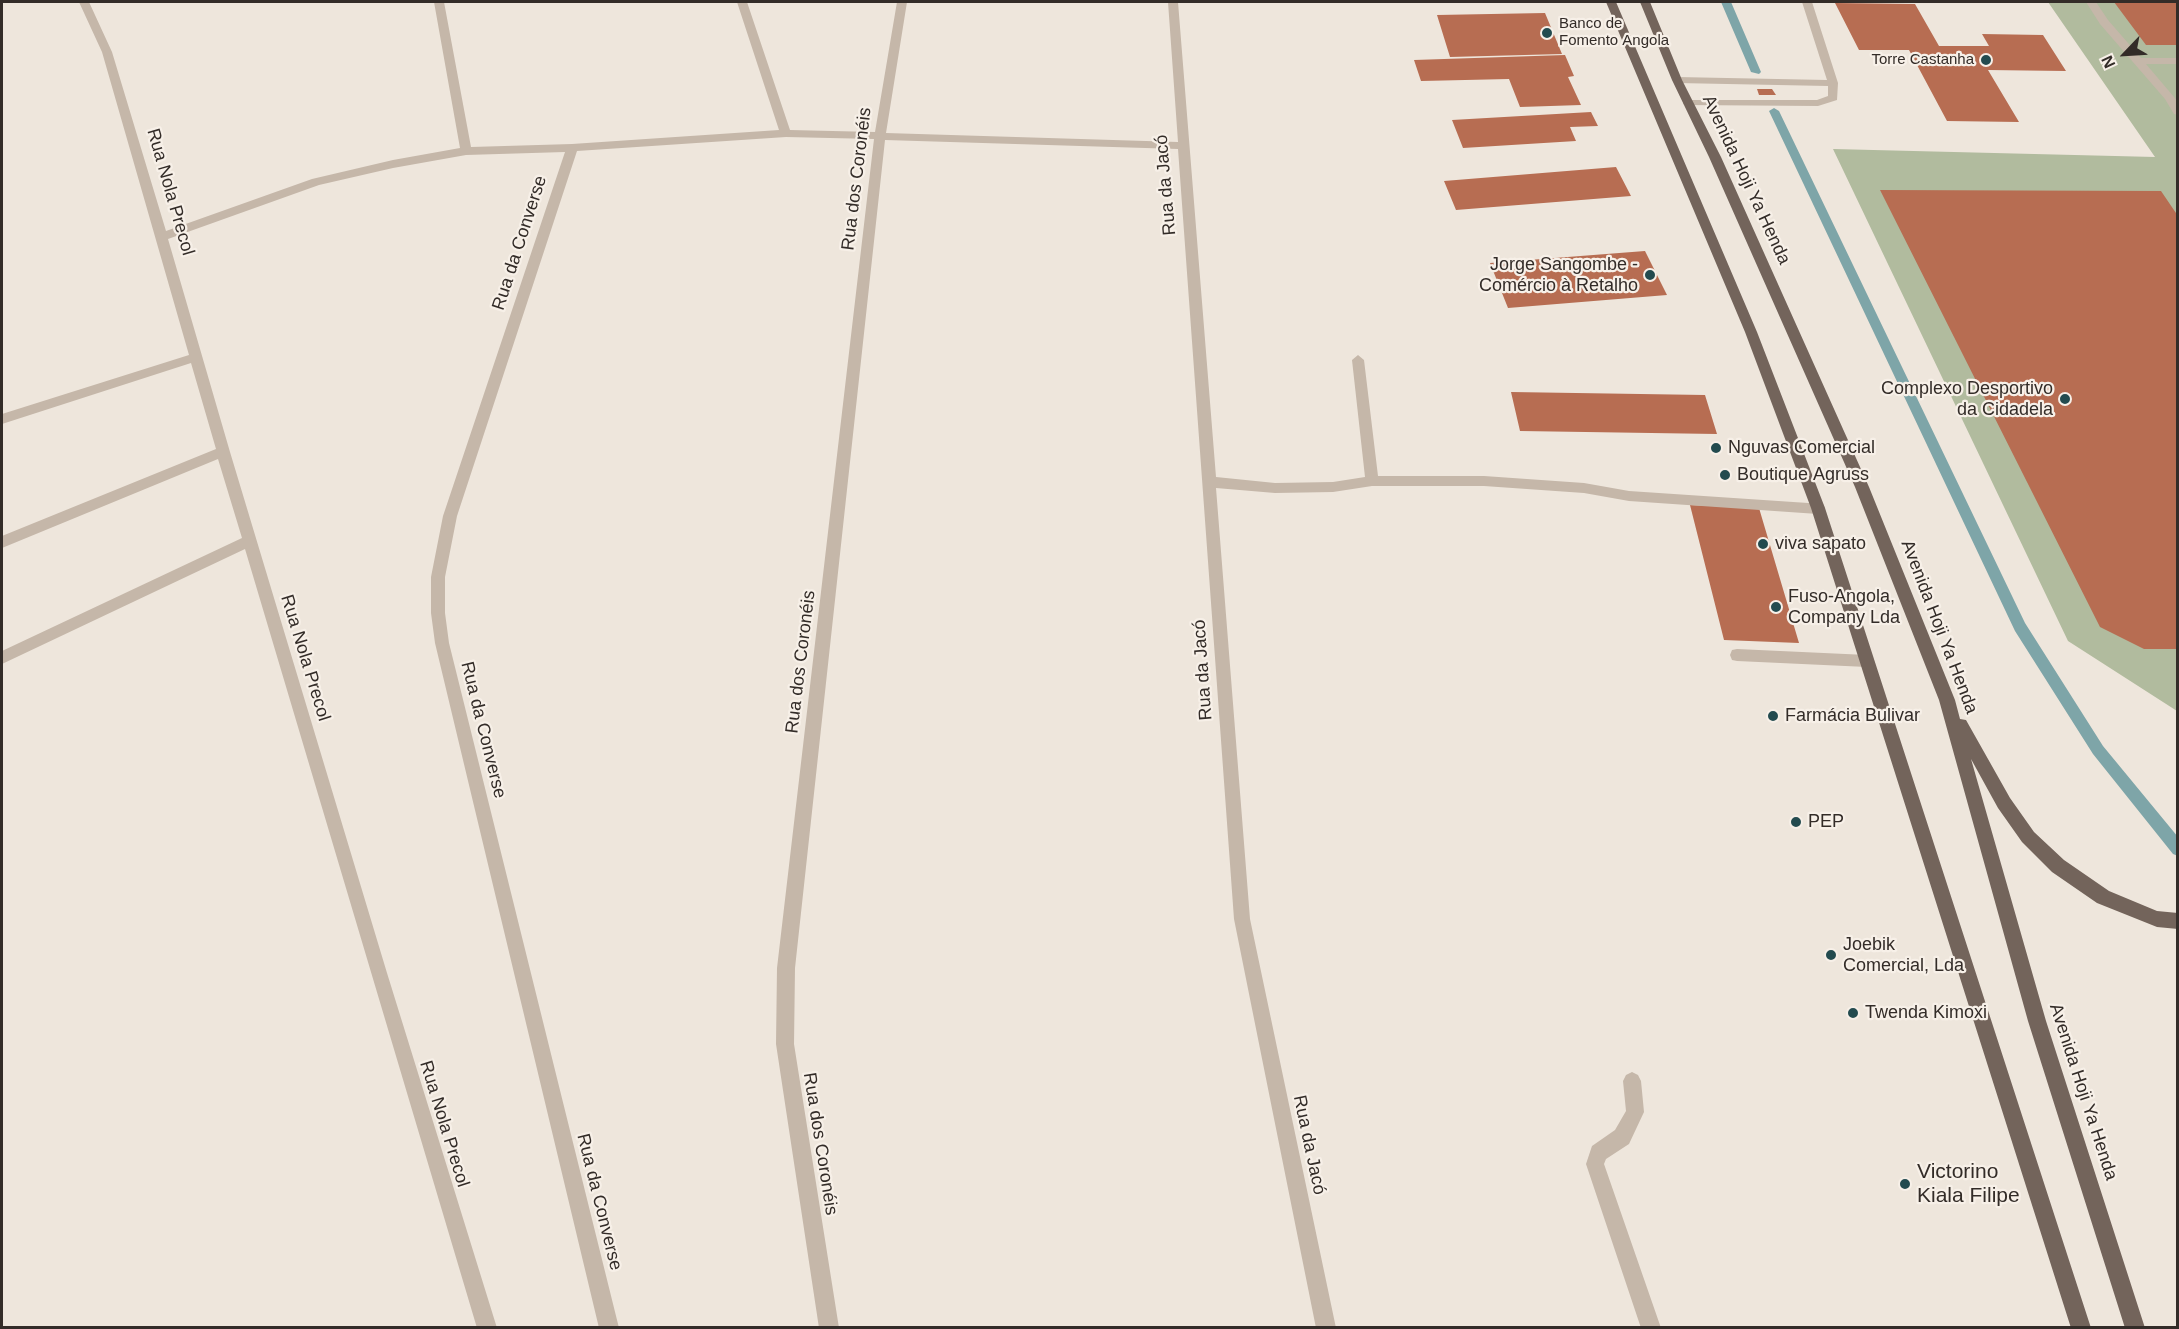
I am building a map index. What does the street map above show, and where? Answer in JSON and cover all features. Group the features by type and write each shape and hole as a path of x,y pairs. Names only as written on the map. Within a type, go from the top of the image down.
{"main road":[{"path":"1611,2 1750,332 1818,508 2081,1328"},
{"name":"Avenida Hoji Ya Henda","path":"1645,2 1677,80 1862,487 1947,700 2037,1021 2135,1328"},
{"path":"1947,700 2004,803 2028,837 2043,852 2058,866 2103,897 2157,919 2178,921"}],"street":[{"name":"Rua Nola Precol","path":"84,2 107,52 374,962 487,1328"},
{"path":"439,2 466,151"},
{"path":"742,2 786,133"},
{"name":"Rua dos Coronéis","path":"829,1328 785,1044 786,968 880,138 902,2"},
{"name":"Rua da Jacó","path":"1173,2 1182,146 1242,919 1326,1328"},
{"path":"1688,103 1818,103 1833,98 1833,83 1807,2"},
{"path":"2091,2 2104,22 2169,97 2178,112"},
{"path":"2137,61 2178,61"},
{"path":"1677,80 1833,83"},
{"path":"163,237 316,182 393,164 466,151 572,148 786,133 880,138 1182,146"},
{"name":"Rua da Converse","path":"572,148 450,516 438,577 438,613 444,654 609,1328"},
{"path":"2,419 196,357"},
{"path":"1358,360 1372,481"},
{"path":"2,542 223,452"},
{"path":"1208,482 1275,488 1333,487 1372,481 1484,481 1584,488 1629,496 1818,508"},
{"path":"2,658 249,541"},
{"path":"1737,655 1867,661"},
{"path":"1632,1081 1635,1112 1622,1137 1599,1153 1595,1164 1651,1328"}],"green space":[{"name":"Complexo Desportivo da Cidadela","path":"2048,2 2177,2 2177,711 2068,641 1833,149 2155,157"}],"building":[{"path":"2114,2 2178,2 2178,45 2146,45"},
{"name":"Torre Castanha","path":"1835,3 1915,4 1939,46 1989,46 1982,34 2043,35 2066,71 1988,70 2019,122 1947,121 1909,50 1859,50"},
{"path":"1545,13 1562,54 1450,57 1437,15"},
{"path":"1565,55 1574,76 1568,77 1581,105 1520,107 1509,79 1421,81 1414,60"},
{"path":"1757,89 1772,89 1776,95 1759,95"},
{"path":"1591,112 1598,126 1570,127 1576,141 1463,148 1452,120"},
{"path":"1616,167 1631,196 1456,210 1444,181"},
{"name":"Complexo Desportivo da Cidadela","path":"1880,190 2161,191 2178,216 2178,649 2144,649 2100,627"},
{"path":"1645,251 1667,295 1508,308 1490,263"},
{"path":"1511,392 1705,395 1717,434 1520,431"},
{"path":"1690,505 1759,508 1799,643 1724,640"}],"waterway":[{"path":"1726,2 1756,72"},
{"path":"1774,111 2020,627 2098,750 2178,849"}],"place":[{"name":"Banco de Fomento Angola","path":"1547,33"},
{"name":"Torre Castanha","path":"1986,60"},
{"name":"Jorge Sangombe - Comércio à Retalho","path":"1650,275"},
{"name":"Complexo Desportivo da Cidadela","path":"2065,399"},
{"name":"Nguvas Comercial","path":"1716,448"},
{"name":"Boutique Agruss","path":"1725,475"},
{"name":"viva sapato","path":"1763,544"},
{"name":"Fuso-Angola, Company Lda","path":"1776,607"},
{"name":"Farmácia Bulivar","path":"1773,716"},
{"name":"PEP","path":"1796,822"},
{"name":"Joebik Comercial, Lda","path":"1831,955"},
{"name":"Twenda Kimoxi","path":"1853,1013"},
{"name":"Victorino Kiala Filipe","path":"1905,1184"}]}
